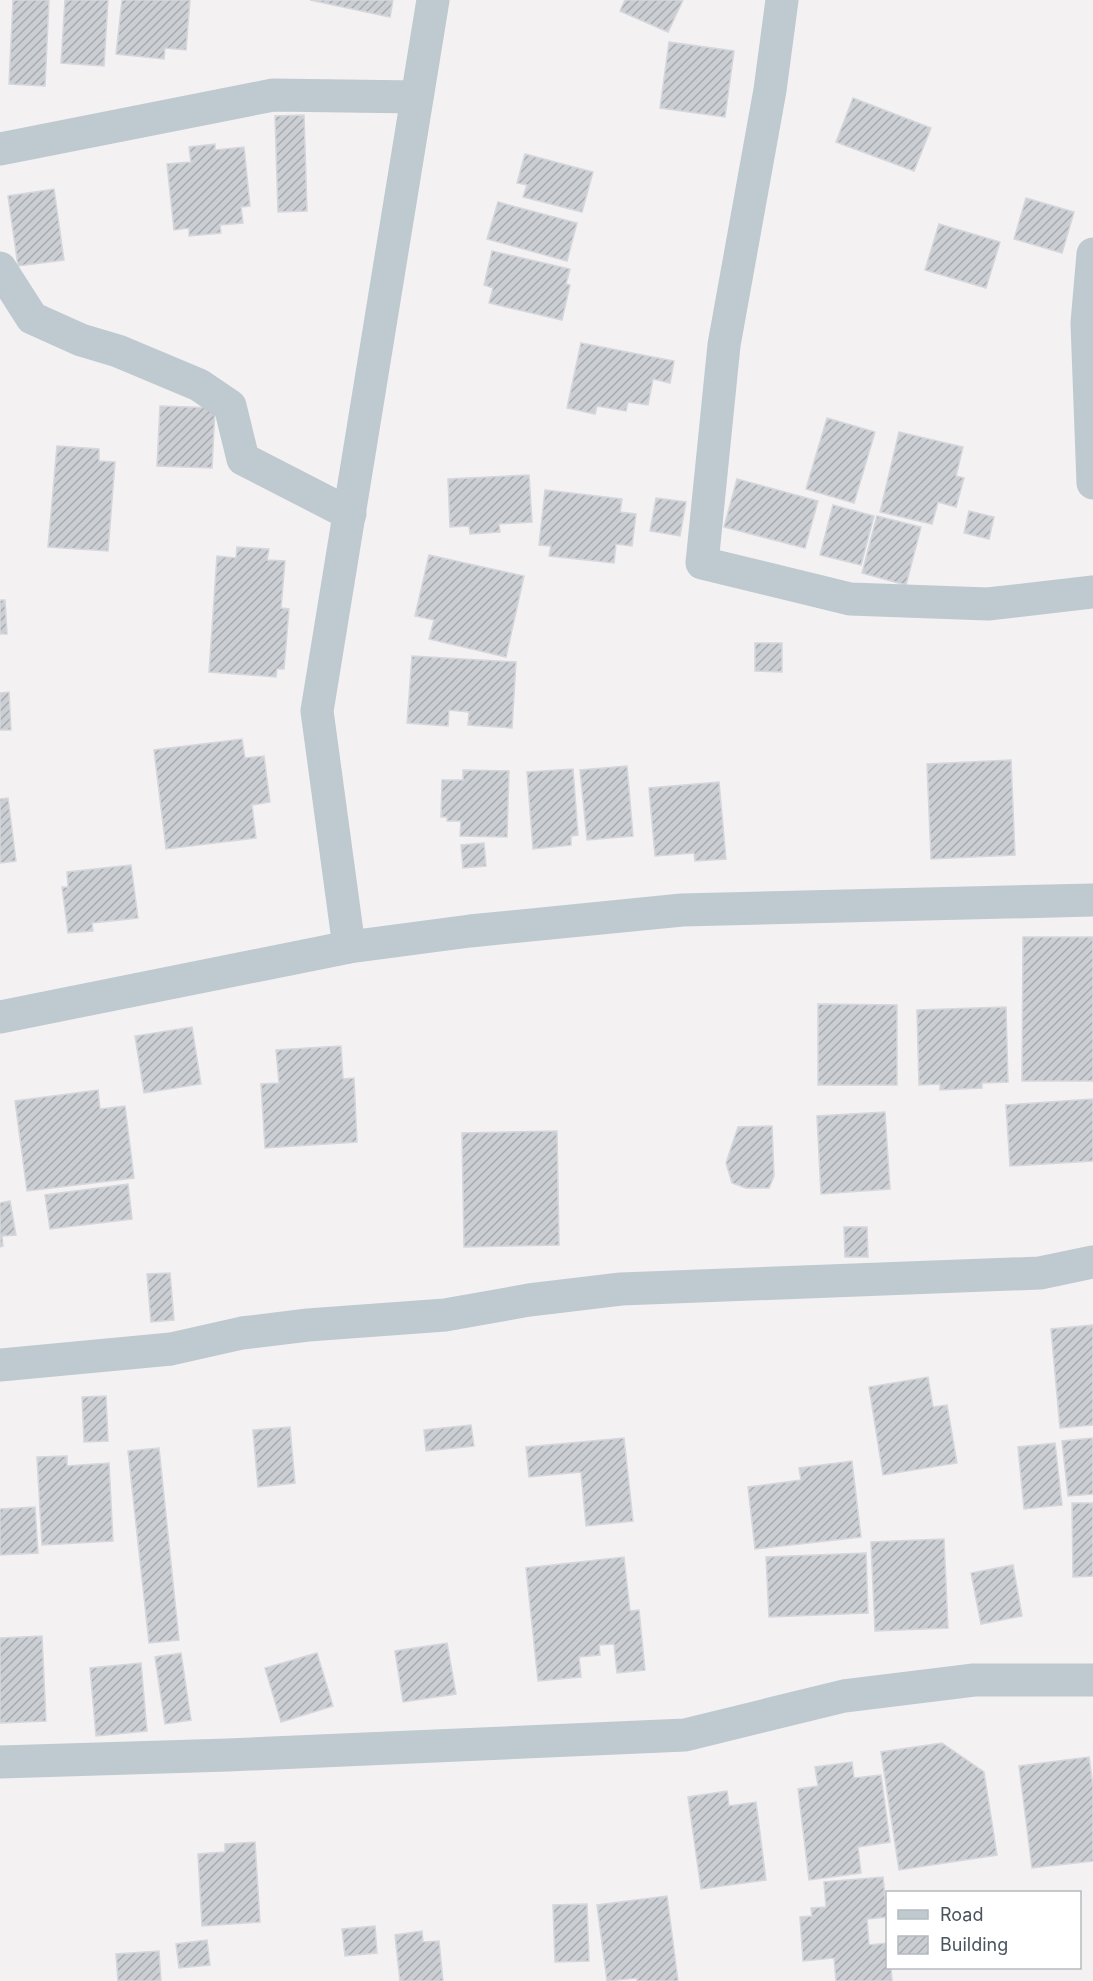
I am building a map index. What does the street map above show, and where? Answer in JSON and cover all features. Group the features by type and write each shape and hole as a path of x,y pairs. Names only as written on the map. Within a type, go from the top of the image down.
{"street":[{"path":"348,947 317,711 433,0"},
{"path":"782,0 770,90 724,345 702,563 850,599 988,604 1093,592"},
{"path":"0,149 273,95 417,97"},
{"path":"1093,254 1087,323 1093,483"},
{"path":"0,268 32,318 81,340 118,351 199,385 230,406 243,459 350,514"},
{"path":"0,1017 348,947 470,931 682,910 1093,900"},
{"path":"0,1365 171,1349 242,1333 308,1325 445,1315 528,1300 621,1289 933,1279 1040,1273 1093,1262"},
{"path":"0,1762 239,1755 685,1735 844,1696 974,1680 1093,1680"}],"building":[{"path":"13,0 49,0 45,86 9,84"},
{"path":"65,0 108,0 104,66 61,63"},
{"path":"122,0 190,0 186,50 165,48 164,59 116,54"},
{"path":"310,0 393,0 390,17"},
{"path":"625,0 683,0 668,32 620,11"},
{"path":"669,42 734,51 725,117 660,108"},
{"path":"853,98 931,128 914,171 836,142"},
{"path":"304,115 307,211 278,212 275,116"},
{"path":"215,144 215,150 244,147 250,206 241,207 243,223 220,225 221,233 189,236 189,228 174,230 167,164 191,162 189,147"},
{"path":"525,154 593,172 582,212 523,197 527,185 517,183"},
{"path":"54,189 64,260 18,266 8,196"},
{"path":"1026,198 1074,212 1062,253 1014,239"},
{"path":"498,202 577,223 567,261 487,239"},
{"path":"939,224 1000,242 986,288 925,270"},
{"path":"492,251 570,269 566,284 570,285 562,320 489,303 493,288 484,285"},
{"path":"581,343 674,361 670,383 653,379 648,405 628,402 626,411 597,406 595,414 567,408"},
{"path":"160,406 215,408 212,468 157,466"},
{"path":"827,418 875,432 854,503 806,489"},
{"path":"899,432 963,447 956,476 964,478 956,507 938,502 932,524 880,512"},
{"path":"57,446 99,449 99,461 115,462 108,551 48,547"},
{"path":"529,475 532,522 499,524 500,532 470,534 469,526 450,527 448,479"},
{"path":"737,479 818,501 805,548 724,527"},
{"path":"545,490 622,499 620,512 636,514 632,546 616,544 614,563 549,556 551,546 539,545"},
{"path":"656,498 686,502 680,536 650,531"},
{"path":"833,505 874,516 861,565 820,555"},
{"path":"969,511 994,517 989,539 964,533"},
{"path":"877,516 921,527 906,585 862,573"},
{"path":"237,547 269,549 267,560 285,561 281,608 289,609 284,669 277,669 276,677 209,672 217,556 236,558"},
{"path":"429,555 524,576 506,657 429,639 434,620 415,616"},
{"path":"0,600 5,600 7,634 0,634"},
{"path":"755,643 782,643 782,672 755,671"},
{"path":"412,656 516,662 512,728 468,725 469,712 449,710 448,726 407,723"},
{"path":"9,692 11,730 0,730 0,693"},
{"path":"242,739 245,758 264,756 270,802 252,805 256,838 166,849 154,750"},
{"path":"1011,760 1015,855 931,859 927,764"},
{"path":"627,766 633,836 587,840 580,770"},
{"path":"573,769 578,835 571,836 571,845 533,849 527,772"},
{"path":"463,770 509,771 507,837 460,836 461,821 447,821 447,817 441,817 442,780 463,780"},
{"path":"719,782 726,859 695,861 694,853 655,856 649,788"},
{"path":"8,798 16,861 0,863 0,799"},
{"path":"484,843 486,866 463,868 461,845"},
{"path":"131,865 138,918 92,923 93,931 68,933 62,887 68,887 67,872"},
{"path":"1023,937 1093,937 1093,1081 1022,1081"},
{"path":"818,1004 897,1005 897,1085 818,1085"},
{"path":"1006,1007 1008,1082 982,1083 982,1088 940,1090 940,1084 919,1085 917,1010"},
{"path":"192,1027 201,1084 144,1093 135,1036"},
{"path":"341,1046 343,1079 354,1078 357,1142 265,1148 261,1084 279,1083 276,1050"},
{"path":"98,1090 100,1109 125,1106 134,1178 27,1191 15,1101"},
{"path":"1093,1099 1093,1161 1010,1166 1006,1105"},
{"path":"885,1112 890,1189 821,1194 817,1116"},
{"path":"772,1126 774,1176 769,1188 746,1188 732,1183 726,1163 738,1127"},
{"path":"557,1131 559,1245 464,1247 462,1133"},
{"path":"128,1184 132,1219 50,1229 45,1195"},
{"path":"10,1201 16,1235 2,1236 3,1246 0,1247 0,1203"},
{"path":"844,1227 867,1227 868,1257 845,1257"},
{"path":"170,1273 174,1320 151,1322 147,1274"},
{"path":"1093,1325 1093,1425 1060,1428 1051,1329"},
{"path":"928,1377 933,1407 947,1405 957,1463 883,1475 869,1387"},
{"path":"106,1396 108,1441 84,1442 82,1397"},
{"path":"471,1425 474,1446 426,1451 424,1430"},
{"path":"290,1427 295,1483 258,1487 253,1430"},
{"path":"624,1438 633,1521 586,1526 581,1472 529,1477 526,1447"},
{"path":"1093,1438 1093,1494 1068,1496 1062,1441"},
{"path":"1055,1443 1062,1505 1024,1509 1018,1447"},
{"path":"159,1448 179,1640 149,1643 128,1451"},
{"path":"67,1456 67,1466 109,1463 113,1541 42,1545 37,1457"},
{"path":"852,1461 861,1537 755,1549 748,1487 801,1480 799,1468"},
{"path":"1072,1503 1093,1503 1093,1576 1073,1577"},
{"path":"35,1507 38,1553 0,1555 0,1509"},
{"path":"944,1539 948,1628 875,1631 871,1542"},
{"path":"866,1553 868,1613 769,1617 766,1557"},
{"path":"624,1557 630,1611 639,1610 645,1670 617,1673 614,1644 599,1645 600,1655 579,1657 581,1677 538,1681 526,1568"},
{"path":"1013,1565 1022,1616 981,1624 971,1573"},
{"path":"42,1636 46,1721 0,1723 0,1638"},
{"path":"447,1643 456,1694 403,1702 395,1651"},
{"path":"181,1653 191,1720 165,1724 155,1657"},
{"path":"317,1653 333,1706 281,1722 265,1668"},
{"path":"141,1663 147,1731 96,1736 90,1668"},
{"path":"942,1743 984,1772 997,1855 899,1870 881,1752"},
{"path":"1089,1757 1093,1786 1093,1861 1032,1868 1019,1766"},
{"path":"852,1762 854,1778 881,1775 890,1842 858,1847 861,1873 809,1880 798,1789 818,1786 815,1767"},
{"path":"727,1791 729,1806 756,1802 766,1880 701,1889 688,1797"},
{"path":"255,1842 260,1922 202,1926 198,1854 225,1852 225,1844"},
{"path":"883,1877 886,1917 867,1919 869,1945 886,1943 886,1969 891,1969 892,1981 836,1981 834,1958 803,1961 800,1917 812,1916 811,1908 826,1907 824,1882"},
{"path":"667,1896 678,1981 637,1981 637,1978 607,1981 597,1905"},
{"path":"587,1904 589,1961 555,1962 553,1905"},
{"path":"375,1926 377,1953 345,1956 342,1929"},
{"path":"422,1931 423,1942 439,1941 443,1981 400,1981 395,1935"},
{"path":"207,1940 210,1965 179,1968 176,1944"},
{"path":"159,1951 161,1981 118,1981 116,1954"}]}
